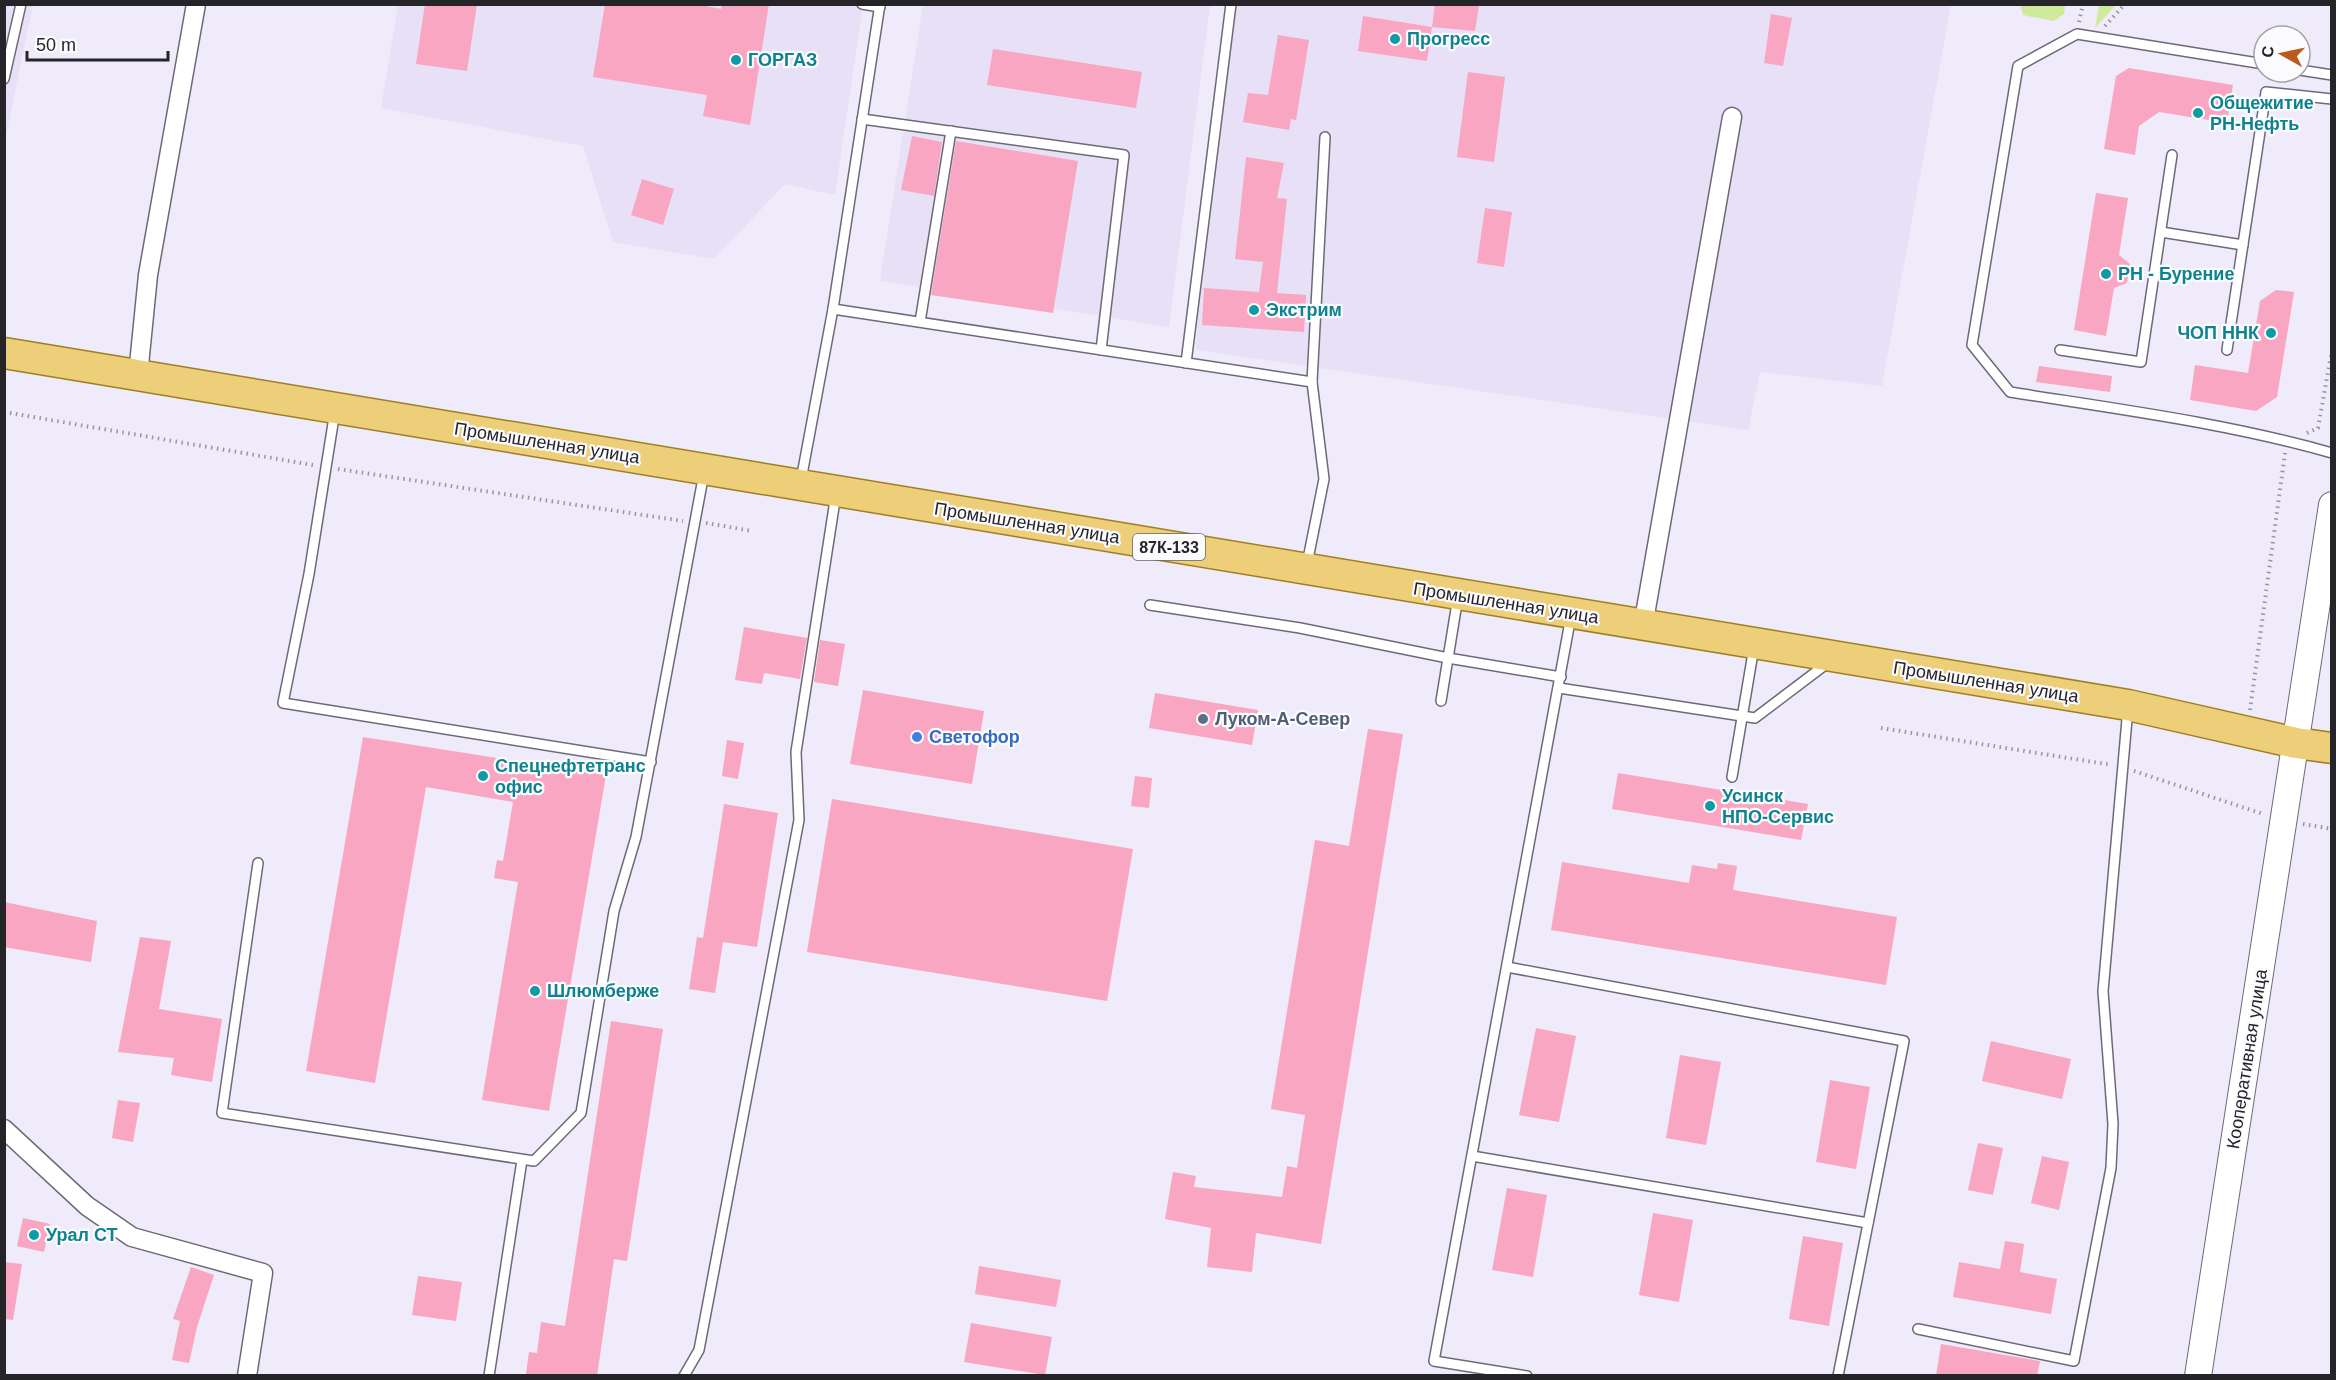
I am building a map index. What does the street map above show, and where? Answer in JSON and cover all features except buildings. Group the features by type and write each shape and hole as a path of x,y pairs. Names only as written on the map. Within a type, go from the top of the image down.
{"main road":[{"name":"Промышленная улица","path":"4,353 2128,705 2296,743 2331,748"}],"street":[{"path":"138,375 148,275 196,4"},
{"path":"1643,626 1732,117"},
{"name":"Кооперативная улица","path":"2198,1376 2331,505"},
{"path":"4,1130 87,1206 132,1237 263,1273 247,1376"}],"lane":[{"path":"4,79 21,4"},
{"path":"801,486 833,309 880,6 862,4"},
{"path":"1186,363 1231,4"},
{"path":"2252,62 2077,34 2018,66 1972,345 2010,392 2131,411 2287,440 2331,453"},
{"path":"2312,72 2331,75"},
{"path":"2227,350 2266,92 2331,99"},
{"path":"862,119 1124,155 1101,350"},
{"path":"920,322 951,131"},
{"path":"1305,570 1324,479 1312,382 1325,137"},
{"path":"2060,350 2141,362 2172,155"},
{"path":"2161,232 2243,245"},
{"path":"833,309 1312,382"},
{"path":"335,408 309,574 283,703 651,762"},
{"path":"258,863 222,1113 534,1161 581,1113 614,911 636,837 705,470"},
{"path":"684,1376 699,1350 799,820 796,752 836,492"},
{"path":"1441,701 1458,595"},
{"path":"1150,605 1300,628 1448,658 1561,676"},
{"path":"1527,1376 1434,1361 1572,614"},
{"path":"1732,777 1754,644"},
{"path":"1558,688 1755,718 1835,658"},
{"path":"1918,1329 2074,1361 2111,1168 2113,1124 2103,991 2128,705"},
{"path":"1507,967 1904,1041 1838,1376"},
{"path":"1472,1156 1868,1223"},
{"path":"489,1376 522,1160"}],"path":[{"path":"2095,37 2125,4"},
{"path":"2247,732 2287,440 2318,428 2331,350"},
{"path":"4,412 326,467 493,490 670,520 696,521 752,531"}],"shaded area":[{"path":"5,5 33,5 5,140"},
{"path":"398,5 863,5 835,195 785,184 714,259 613,242 583,146 381,108"},
{"path":"923,5 1210,5 1169,327 880,281"},
{"path":"1235,5 1951,5 1882,386 1760,372 1748,430 1196,350 1200,275"}],"green space":[{"path":"2020,4 2065,5 2064,14 2054,21 2023,15"},
{"path":"2099,5 2116,5 2095,28"}],"place":[{"name":"Прогресс","path":"1395,39"},
{"name":"ГОРГАЗ","path":"736,60"},
{"name":"Общежитие РН-Нефть","path":"2198,113"},
{"name":"РН - Бурение","path":"2106,274"},
{"name":"Экстрим","path":"1254,310"},
{"name":"ЧОП ННК","path":"2271,333"},
{"name":"Луком-А-Север","path":"1203,719"},
{"name":"Светофор","path":"917,737"},
{"name":"Спецнефтетранс офис","path":"483,776"},
{"name":"Усинск НПО-Сервис","path":"1710,806"},
{"name":"Шлюмберже","path":"535,991"},
{"name":"Урал СТ","path":"34,1235"}]}
